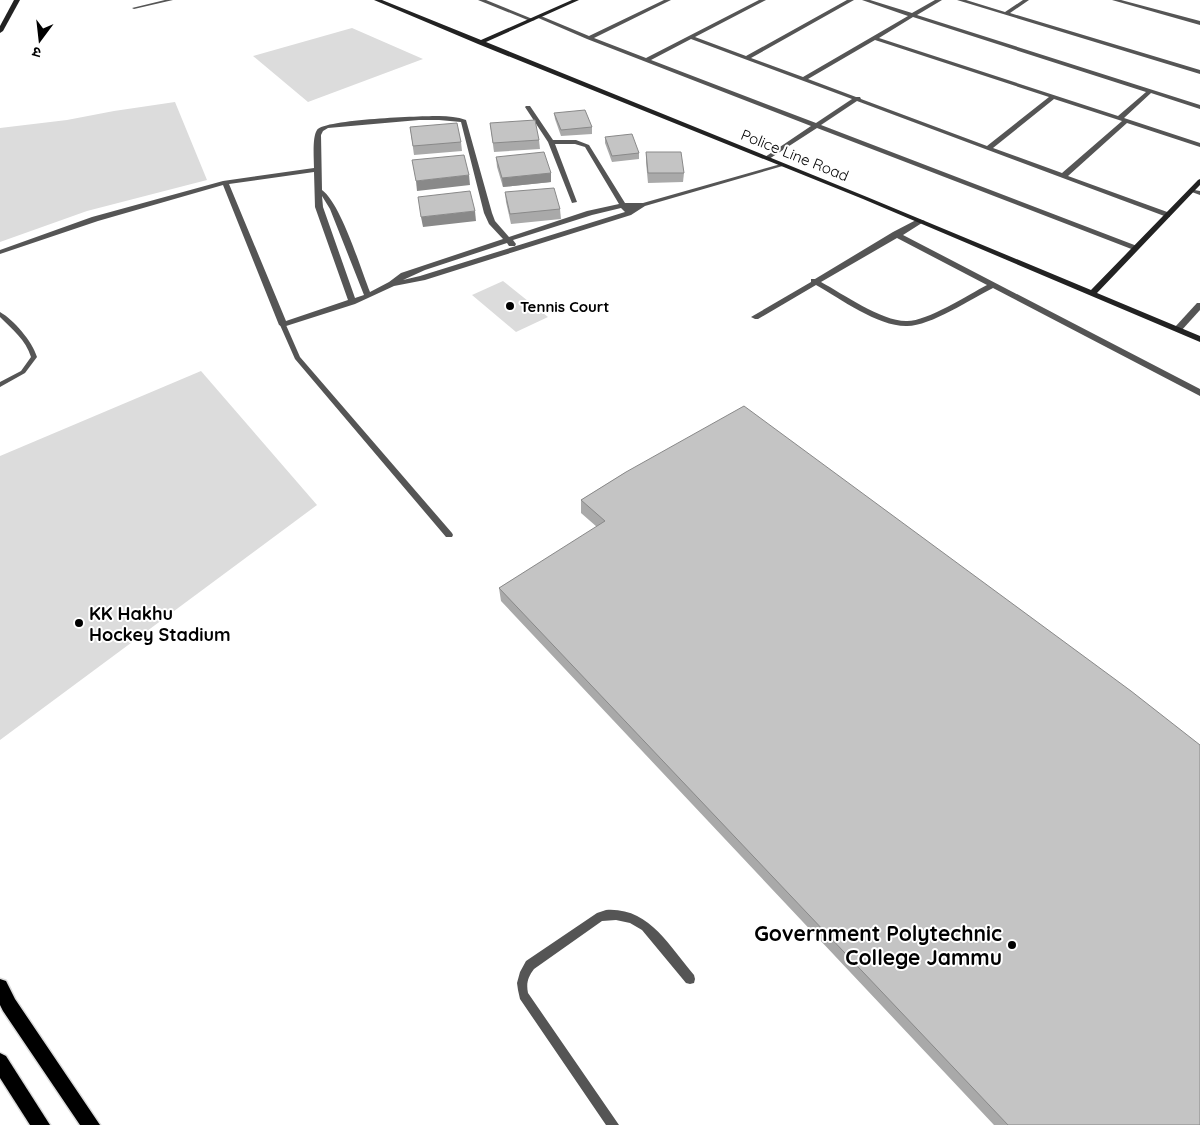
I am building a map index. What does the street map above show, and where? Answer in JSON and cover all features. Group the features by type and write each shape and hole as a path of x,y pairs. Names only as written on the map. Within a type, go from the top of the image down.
{"main road":[{"path":"0,31 17,0"},
{"name":"Police Line Road","path":"377,0 921,221 1200,339"},
{"path":"480,43 576,0"},
{"path":"1092,294 1200,181"},
{"path":"0,987 5,1008 91,1125"},
{"path":"0,1062 40,1125"}],"street":[{"path":"480,0 589,38 1134,248"},
{"path":"589,38 668,0"},
{"path":"646,60 763,0"},
{"path":"746,58 850,0"},
{"path":"865,0 1200,107"},
{"path":"804,79 940,0"},
{"path":"960,0 1200,72"},
{"path":"1006,14 1026,0"},
{"path":"1115,0 1200,23"},
{"path":"690,37 858,98 1167,215"},
{"path":"874,38 1200,145"},
{"path":"1063,176 1150,91"},
{"path":"988,148 1053,97"},
{"path":"767,158 858,98"},
{"path":"528,107 551,142 574,202"},
{"path":"352,302 321,214 318,198 318,135 320,130 326,126 401,120 462,119 488,214 507,240 516,247"},
{"path":"551,142 576,142 587,146 628,213"},
{"path":"392,284 422,278 628,213 644,205 782,165"},
{"path":"0,252 94,219 225,182 317,170"},
{"path":"225,182 283,325 368,296 392,284 404,275 507,240 590,213 623,205 644,205"},
{"path":"1191,190 1200,193"},
{"path":"319,191 326,196 334,209 368,296"},
{"path":"755,317 814,280 921,221"},
{"path":"896,234 1200,393"},
{"path":"814,280 880,316 906,324 924,319 994,284"},
{"path":"1178,329 1200,304"}],"lane":[{"path":"134,8 171,0"},
{"path":"0,314 34,352 34,357 23,372 0,385"},
{"path":"283,325 297,358 449,535"},
{"path":"613,1125 524,995 522,981 524,974 530,965 600,916 611,914 623,915 643,924 690,979"}],"shaded area":[{"path":"352,28 423,59 308,102 253,56"},
{"path":"175,102 207,180 87,211 0,242 0,128 67,120"},
{"name":"Tennis Court","path":"503,281 548,317 516,332 472,295"},
{"name":"KK Hakhu Hockey Stadium","path":"201,371 317,505 0,740 0,456"}],"building":[{"path":"585,110 592,127 561,130 554,113"},
{"path":"535,120 539,140 493,143 490,123"},
{"path":"457,123 461,142 413,146 410,127"},
{"path":"632,134 639,153 612,156 605,137"},
{"path":"544,152 551,173 502,178 496,157"},
{"path":"646,152 681,152 684,173 648,173"},
{"path":"464,155 469,175 416,181 412,160"},
{"path":"554,188 560,209 510,214 505,192"},
{"path":"470,191 475,211 421,217 418,197"},
{"name":"Government Polytechnic College Jammu","path":"744,406 1131,691 1200,745 1200,1125 1008,1125 499,588 605,521 581,500 626,472"}],"place":[{"name":"Tennis Court","path":"510,306"},
{"name":"KK Hakhu Hockey Stadium","path":"79,623"},
{"name":"Government Polytechnic College Jammu","path":"1012,945"}]}
